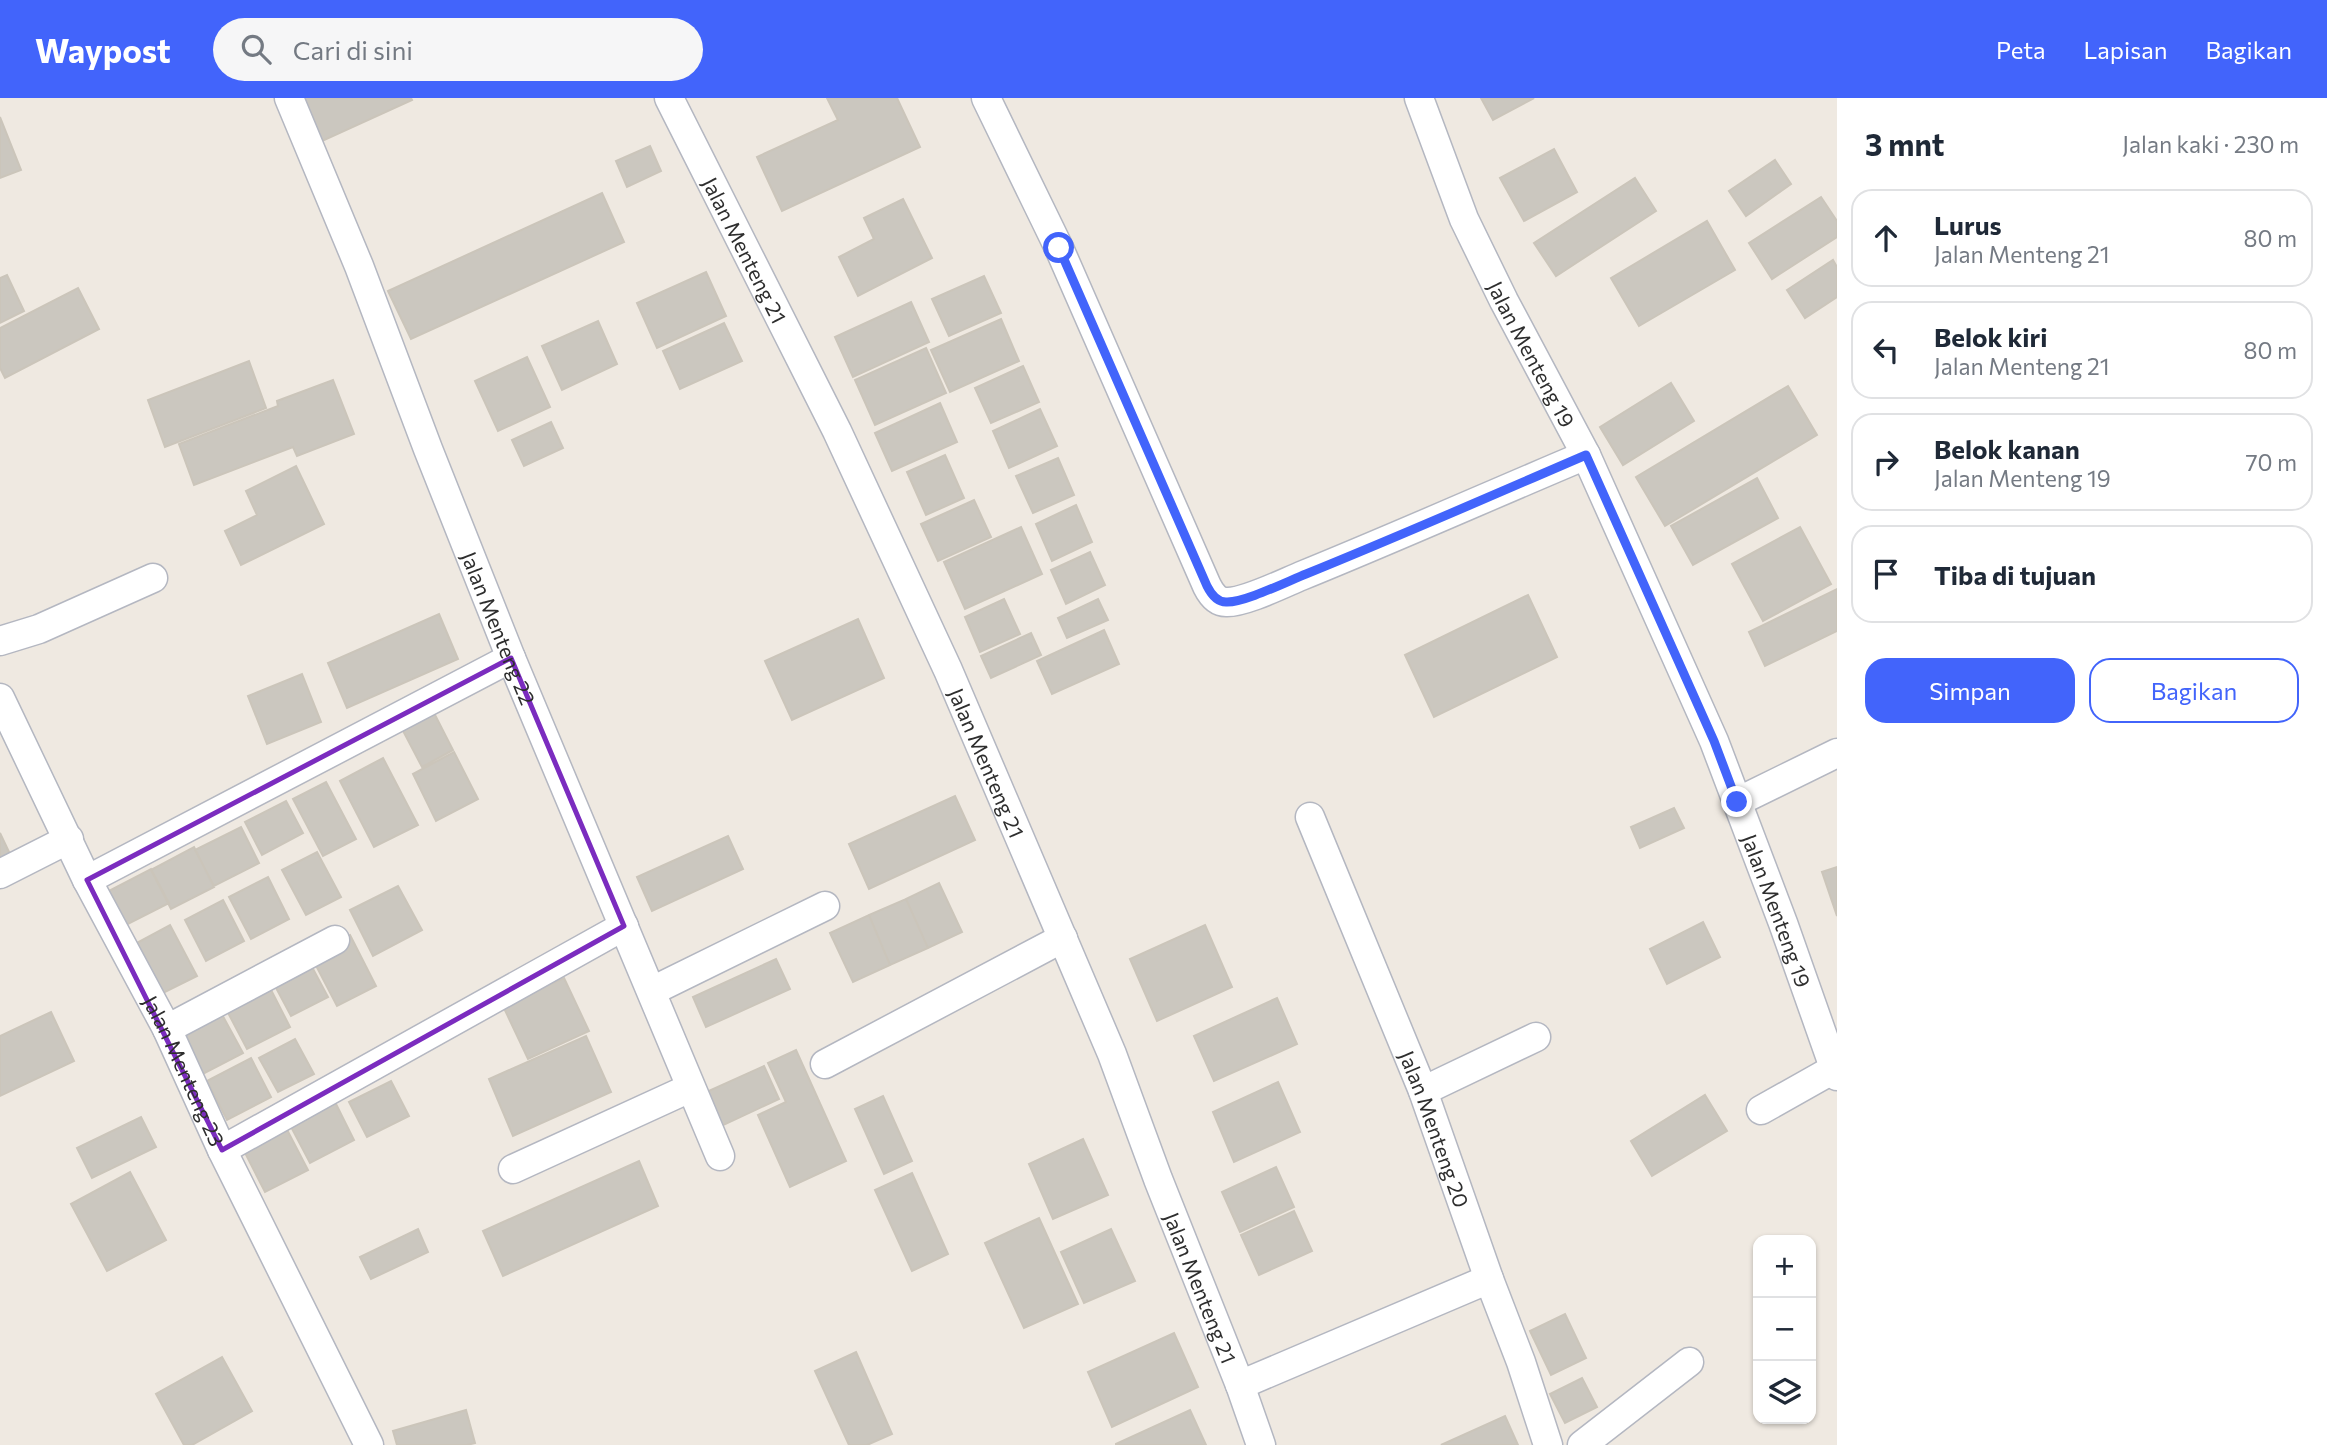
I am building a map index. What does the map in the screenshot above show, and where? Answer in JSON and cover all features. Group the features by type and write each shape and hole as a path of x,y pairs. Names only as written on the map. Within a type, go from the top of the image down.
{"street":[{"name":"Jalan Menteng 22","path":"289,98 359,266 511,658 720,1156"},
{"name":"Jalan Menteng 21","path":"669,98 837,431 948,670 1111,1054 1261,1445"},
{"path":"986,98 1059,248 1207,586 1211,594 1219,600 1226,603 1254,595 1586,455"},
{"name":"Jalan Menteng 19","path":"1419,98 1464,219 1586,455 1714,741 1836,1072"},
{"path":"0,641 39,629 153,578"},
{"path":"87,880 511,658"},
{"name":"Jalan Menteng 23","path":"2,711 69,839 87,880 167,1029 222,1150 369,1445"},
{"path":"1737,802 1837,753"},
{"name":"Jalan Menteng 20","path":"1310,817 1423,1091 1521,1362 1548,1445"},
{"path":"0,874 69,839"},
{"path":"652,990 825,906"},
{"path":"222,1150 624,926"},
{"path":"825,1063 1063,938"},
{"path":"167,1029 335,940"},
{"path":"1423,1091 1536,1037"},
{"path":"1761,1110 1836,1072"},
{"path":"513,1169 690,1088"},
{"path":"1240,1385 1489,1279"},
{"path":"1582,1445 1689,1362"}],"highlighted area":[{"path":"511,658 624,926 222,1150 87,880"}],"building":[{"path":"301,98 411,98 412,100 320,142"},
{"path":"827,98 897,98 920,147 782,211 757,157 838,120"},
{"path":"1481,98 1534,98 1493,120"},
{"path":"0,117 21,170 0,178"},
{"path":"650,146 661,171 627,187 616,161"},
{"path":"1554,149 1577,192 1524,221 1500,178"},
{"path":"1775,160 1791,184 1746,216 1729,191"},
{"path":"1635,178 1656,211 1556,276 1534,243"},
{"path":"602,193 624,242 411,339 388,291"},
{"path":"1821,197 1837,221 1837,237 1772,279 1749,243"},
{"path":"903,199 932,258 858,296 839,257 874,239 864,218"},
{"path":"1707,221 1735,270 1639,326 1611,278"},
{"path":"1833,260 1837,267 1837,297 1805,318 1787,290"},
{"path":"706,272 726,316 657,348 637,303"},
{"path":"7,275 24,311 0,323 0,278"},
{"path":"984,276 1001,313 949,336 932,299"},
{"path":"78,288 99,329 5,378 0,368 0,328"},
{"path":"911,302 929,342 853,377 835,337"},
{"path":"1001,319 1019,361 950,392 931,350"},
{"path":"598,321 617,364 562,390 542,346"},
{"path":"724,323 742,361 680,389 663,351"},
{"path":"926,348 946,393 875,425 855,380"},
{"path":"527,357 550,407 498,431 475,381"},
{"path":"249,361 266,408 165,447 148,400"},
{"path":"1023,366 1039,402 991,423 975,388"},
{"path":"333,380 354,434 297,456 293,447 194,485 179,444 278,406 277,401"},
{"path":"1671,383 1694,421 1623,465 1600,427"},
{"path":"1788,386 1817,435 1665,526 1636,477"},
{"path":"940,403 957,442 892,471 875,433"},
{"path":"1040,409 1057,446 1009,468 993,431"},
{"path":"551,422 563,448 524,466 512,440"},
{"path":"945,455 964,498 926,515 907,472"},
{"path":"1058,458 1074,495 1033,513 1016,476"},
{"path":"296,466 324,524 241,565 225,531 257,515 246,491"},
{"path":"1757,478 1778,518 1693,565 1671,526"},
{"path":"974,500 991,537 938,561 921,524"},
{"path":"1076,505 1092,542 1052,561 1036,524"},
{"path":"1021,527 1042,574 965,609 944,562"},
{"path":"1800,527 1831,584 1763,621 1732,564"},
{"path":"1090,552 1105,585 1066,604 1051,570"},
{"path":"1837,589 1837,631 1765,666 1749,632"},
{"path":"1528,595 1557,657 1434,717 1405,655"},
{"path":"1004,599 1020,634 980,652 965,617"},
{"path":"1098,599 1108,620 1067,638 1058,618"},
{"path":"439,614 458,659 347,708 328,663"},
{"path":"858,619 884,678 792,720 765,661"},
{"path":"1104,630 1119,664 1052,694 1037,661"},
{"path":"1031,633 1041,655 991,678 981,656"},
{"path":"302,674 321,722 267,744 248,696"},
{"path":"433,711 453,750 422,767 401,727"},
{"path":"454,752 478,799 436,821 413,774"},
{"path":"383,758 418,825 374,847 340,781"},
{"path":"326,782 356,839 323,856 293,799"},
{"path":"955,796 975,840 869,889 849,844"},
{"path":"286,801 303,833 262,855 245,822"},
{"path":"1674,808 1684,828 1640,848 1631,827"},
{"path":"241,827 259,863 214,886 195,850"},
{"path":"0,833 10,854 0,859"},
{"path":"728,836 743,869 652,911 637,877"},
{"path":"194,847 214,887 171,909 151,870"},
{"path":"317,852 341,897 306,915 282,870"},
{"path":"1837,867 1837,916 1822,872"},
{"path":"151,869 169,903 124,926 107,892"},
{"path":"268,877 289,919 251,939 229,897"},
{"path":"939,883 962,932 928,948 906,899"},
{"path":"398,886 422,930 373,956 350,910"},
{"path":"906,899 928,948 890,965 869,915"},
{"path":"223,900 244,941 206,961 185,920"},
{"path":"869,915 890,965 853,982 830,933"},
{"path":"1703,922 1720,957 1667,984 1650,949"},
{"path":"170,925 197,976 161,994 135,944"},
{"path":"1205,925 1232,987 1157,1021 1130,959"},
{"path":"350,935 376,986 337,1006 311,956"},
{"path":"776,959 790,989 706,1027 693,997"},
{"path":"312,967 328,997 291,1016 275,986"},
{"path":"564,978 589,1031 528,1059 503,1006"},
{"path":"268,984 290,1027 247,1049 225,1007"},
{"path":"1277,998 1297,1044 1214,1081 1194,1036"},
{"path":"219,1009 243,1053 199,1076 177,1032"},
{"path":"51,1012 74,1061 0,1096 0,1036"},
{"path":"586,1036 611,1092 513,1136 489,1079"},
{"path":"295,1039 314,1074 278,1092 259,1058"},
{"path":"796,1050 846,1161 790,1187 758,1115 786,1102 768,1063"},
{"path":"251,1058 271,1097 227,1120 207,1081"},
{"path":"764,1066 779,1099 717,1128 702,1094"},
{"path":"391,1081 409,1116 367,1137 349,1102"},
{"path":"1278,1082 1300,1132 1234,1162 1213,1112"},
{"path":"1705,1095 1727,1131 1652,1176 1631,1141"},
{"path":"883,1096 912,1161 884,1174 855,1109"},
{"path":"335,1102 354,1140 310,1163 290,1125"},
{"path":"141,1117 156,1147 92,1178 77,1148"},
{"path":"283,1122 308,1170 265,1192 241,1145"},
{"path":"1083,1139 1108,1195 1053,1219 1029,1164"},
{"path":"639,1161 658,1206 503,1276 483,1231"},
{"path":"1276,1167 1294,1207 1240,1232 1222,1192"},
{"path":"130,1172 166,1240 107,1271 71,1204"},
{"path":"912,1173 948,1254 912,1271 875,1190"},
{"path":"1294,1211 1312,1251 1259,1275 1241,1235"},
{"path":"1039,1218 1078,1304 1024,1328 985,1243"},
{"path":"418,1229 428,1252 371,1279 360,1257"},
{"path":"1111,1229 1135,1281 1084,1303 1061,1252"},
{"path":"1565,1314 1586,1358 1551,1375 1530,1331"},
{"path":"1174,1333 1198,1387 1112,1427 1088,1372"},
{"path":"856,1352 892,1434 867,1445 849,1445 815,1371"},
{"path":"222,1357 252,1411 192,1445 184,1445 156,1394"},
{"path":"1582,1378 1597,1407 1565,1423 1550,1394"},
{"path":"466,1410 475,1443 397,1445 393,1431"},
{"path":"1190,1410 1206,1445 1116,1445 1116,1444"},
{"path":"1505,1416 1518,1445 1441,1445"}],"route":[{"path":"1059,248 1207,586 1211,594 1226,603 1254,595 1357,553 1586,455 1714,741 1737,802"}]}
